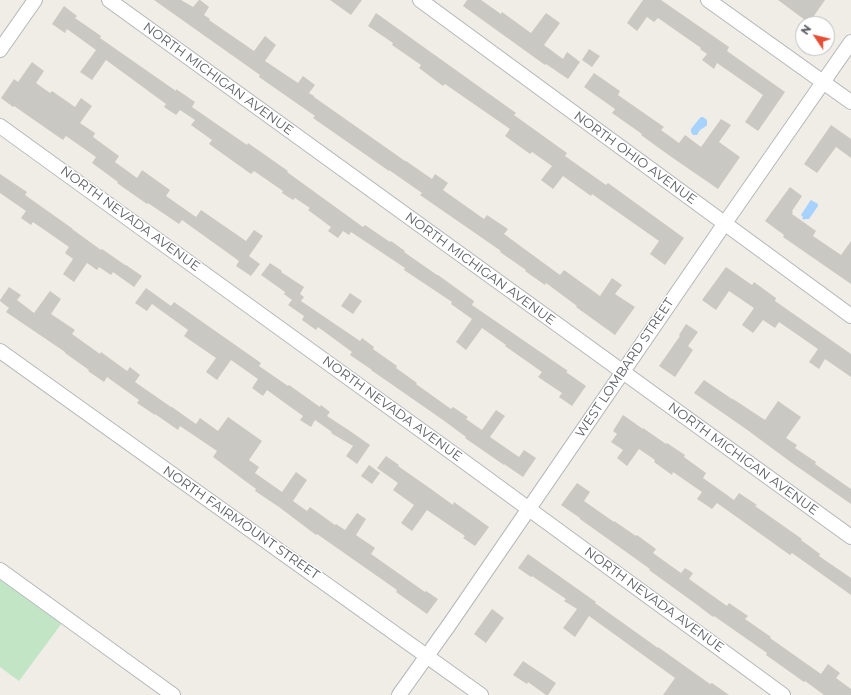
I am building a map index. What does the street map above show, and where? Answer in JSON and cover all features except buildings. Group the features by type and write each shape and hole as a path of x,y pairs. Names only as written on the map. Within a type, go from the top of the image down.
{"street":[{"path":"2,44 35,0"},
{"name":"NORTH MICHIGAN AVENUE","path":"109,0 851,538"},
{"name":"NORTH OHIO AVENUE","path":"420,0 851,316"},
{"path":"708,0 851,102"},
{"name":"WEST LOMBARD STREET","path":"399,695 449,625 851,42"},
{"name":"NORTH NEVADA AVENUE","path":"0,126 783,695"},
{"name":"NORTH FAIRMOUNT STREET","path":"0,351 481,695"},
{"path":"0,570 173,695"}],"green space":[{"path":"0,577 62,623 19,681 0,667"}],"water":[{"path":"701,117 707,120 707,125 700,130 697,135 693,135 691,129"},
{"path":"811,200 818,204 818,206 809,219 804,220 801,215"}]}
